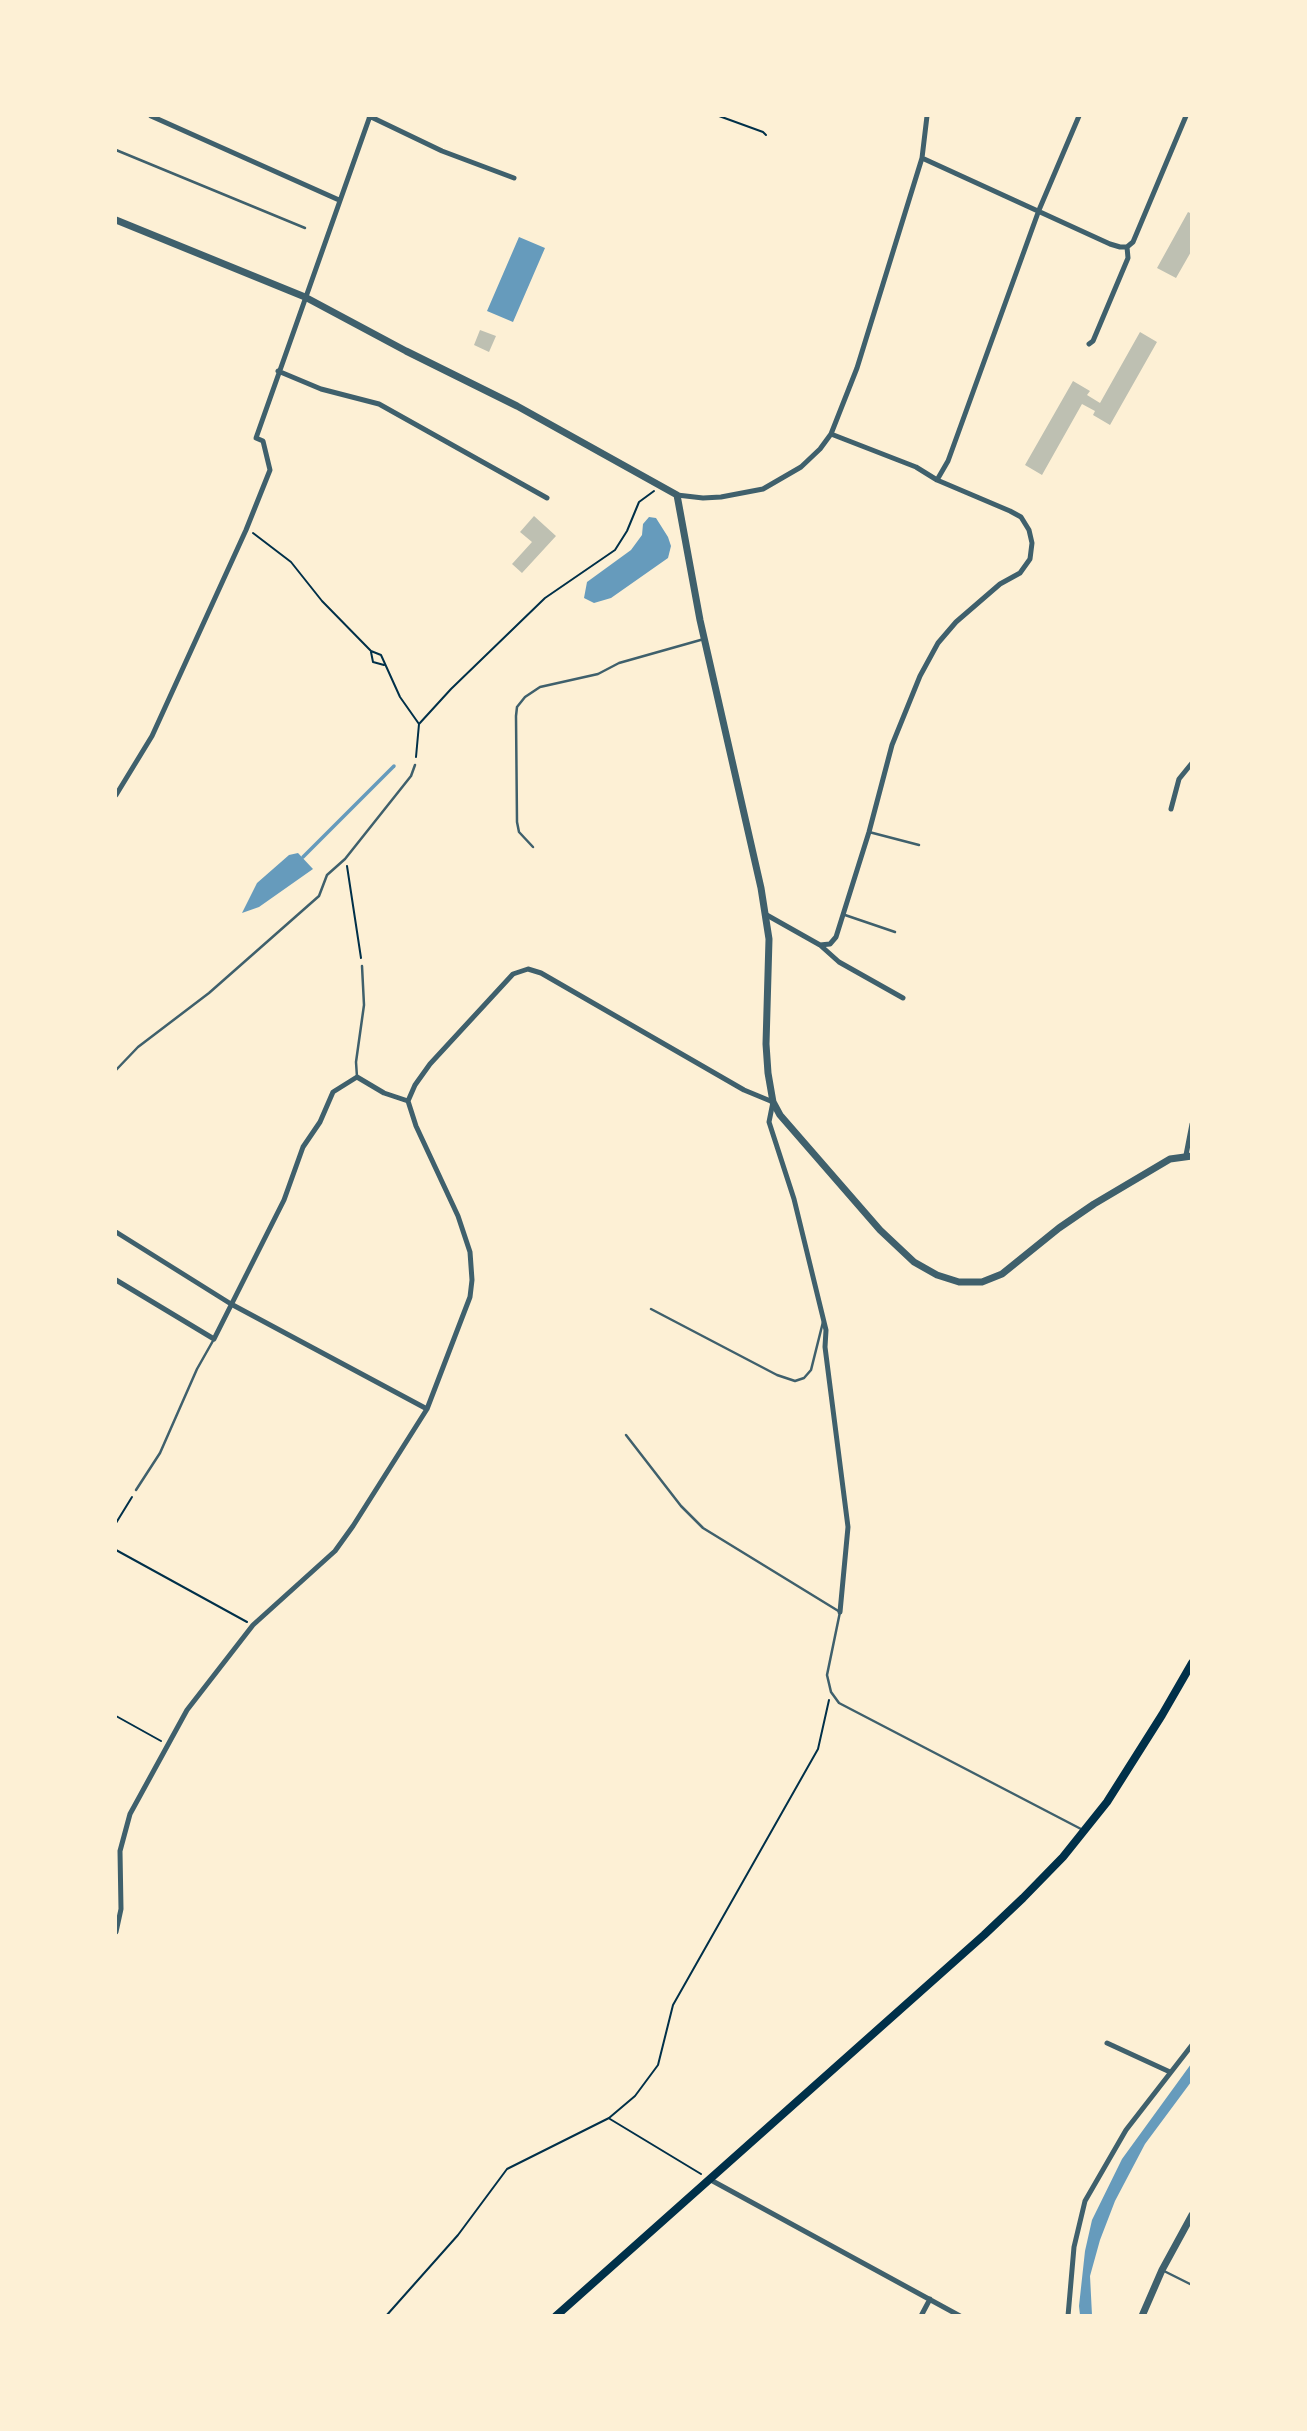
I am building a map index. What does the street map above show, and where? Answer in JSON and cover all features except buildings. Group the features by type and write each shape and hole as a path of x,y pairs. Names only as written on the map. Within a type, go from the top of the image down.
{"main road":[{"path":"556,2315 984,1935 1039,1882 1084,1831 1129,1770 1192,1663"}],"street":[{"path":"151,116 339,201"},
{"path":"169,125 173,116"},
{"path":"116,795 152,736 247,528 270,470 262,441 256,438 370,116 442,151 514,178"},
{"path":"116,220 305,297 538,417 677,495 721,497 763,489 801,467 831,434 857,368 922,158 927,116"},
{"path":"937,480 948,461 1039,210 1079,116"},
{"path":"922,158 1110,244 1127,247 1133,242 1186,116"},
{"path":"1089,344 1093,341 1128,258 1127,247"},
{"path":"278,371 321,388 379,404 547,498"},
{"path":"820,945 830,944 836,937 869,832 892,745 920,676 938,643 956,622 1000,584 1020,573 1030,559 1032,543 1029,530 1021,517 1010,511 937,480 916,467 831,434"},
{"path":"677,495 704,639 761,888 769,939 768,1073 773,1102 780,1115 880,1230 914,1262 937,1275 959,1282 982,1282 1002,1274 1094,1204 1170,1159 1189,1156 1192,1125"},
{"path":"1171,809 1179,779 1192,763"},
{"path":"765,914 820,945 839,962 903,998"},
{"path":"116,1932 121,1909 120,1851 130,1814 187,1710 253,1625 335,1551 427,1409 470,1297 470,1252 458,1216 416,1126 408,1101 415,1085 439,1054 513,974 528,969 541,973 744,1090 773,1102"},
{"path":"116,1280 214,1339 284,1200 295,1163 320,1122 333,1092 357,1077 384,1093 408,1101"},
{"path":"773,1102 769,1122 794,1199 826,1330 825,1347 848,1528 839,1612"},
{"path":"116,1232 231,1304 427,1409"},
{"path":"1107,2043 1170,2072"},
{"path":"1068,2315 1069,2279 1085,2202 1126,2130 1192,2045"},
{"path":"709,2179 960,2315"},
{"path":"1142,2315 1162,2270 1192,2215"},
{"path":"921,2315 930,2299"}],"lane":[{"path":"116,150 305,228"},
{"path":"319,234 326,237"},
{"path":"533,847 519,832 517,822 516,716 517,707 525,697 540,687 598,674 619,663 704,639"},
{"path":"116,1070 138,1047 209,993 319,896 327,875 345,859 411,776 415,765"},
{"path":"869,832 919,845"},
{"path":"844,915 895,932"},
{"path":"357,1077 356,1062 364,1005 362,966"},
{"path":"651,1309 777,1375 795,1381 804,1378 811,1370 823,1322"},
{"path":"136,1490 160,1453 197,1369 214,1339"},
{"path":"626,1435 681,1506 703,1528 839,1612 827,1675 831,1692 839,1703 1084,1831"},
{"path":"1162,2270 1192,2286"}],"path":[{"path":"719,116 766,135"},
{"path":"415,765 419,724 460,680 545,598 615,550 627,531 639,502 660,487"},
{"path":"247,528 291,562 322,601 371,651 381,655 400,697 419,724"},
{"path":"371,651 373,662 384,665"},
{"path":"345,859 362,966"},
{"path":"116,1523 136,1490"},
{"path":"116,1550 253,1625"},
{"path":"386,2315 458,2235 507,2169 609,2118 635,2096 658,2064 673,2005 818,1749 831,1692"},
{"path":"116,1716 168,1745"},
{"path":"609,2118 709,2179"}],"water":[{"path":"519,237 545,248 513,322 487,311"},
{"path":"649,517 656,518 668,537 671,546 668,558 611,598 594,603 584,598 587,582 631,550 642,535 643,524"},
{"path":"298,853 313,869 259,907 242,913 257,883 289,855"},
{"path":"1191,2064 1191,2082 1145,2144 1115,2201 1090,2276 1092,2315 1080,2315 1085,2251 1092,2220 1122,2159"}],"waterway":[{"path":"303,857 394,766"}]}
